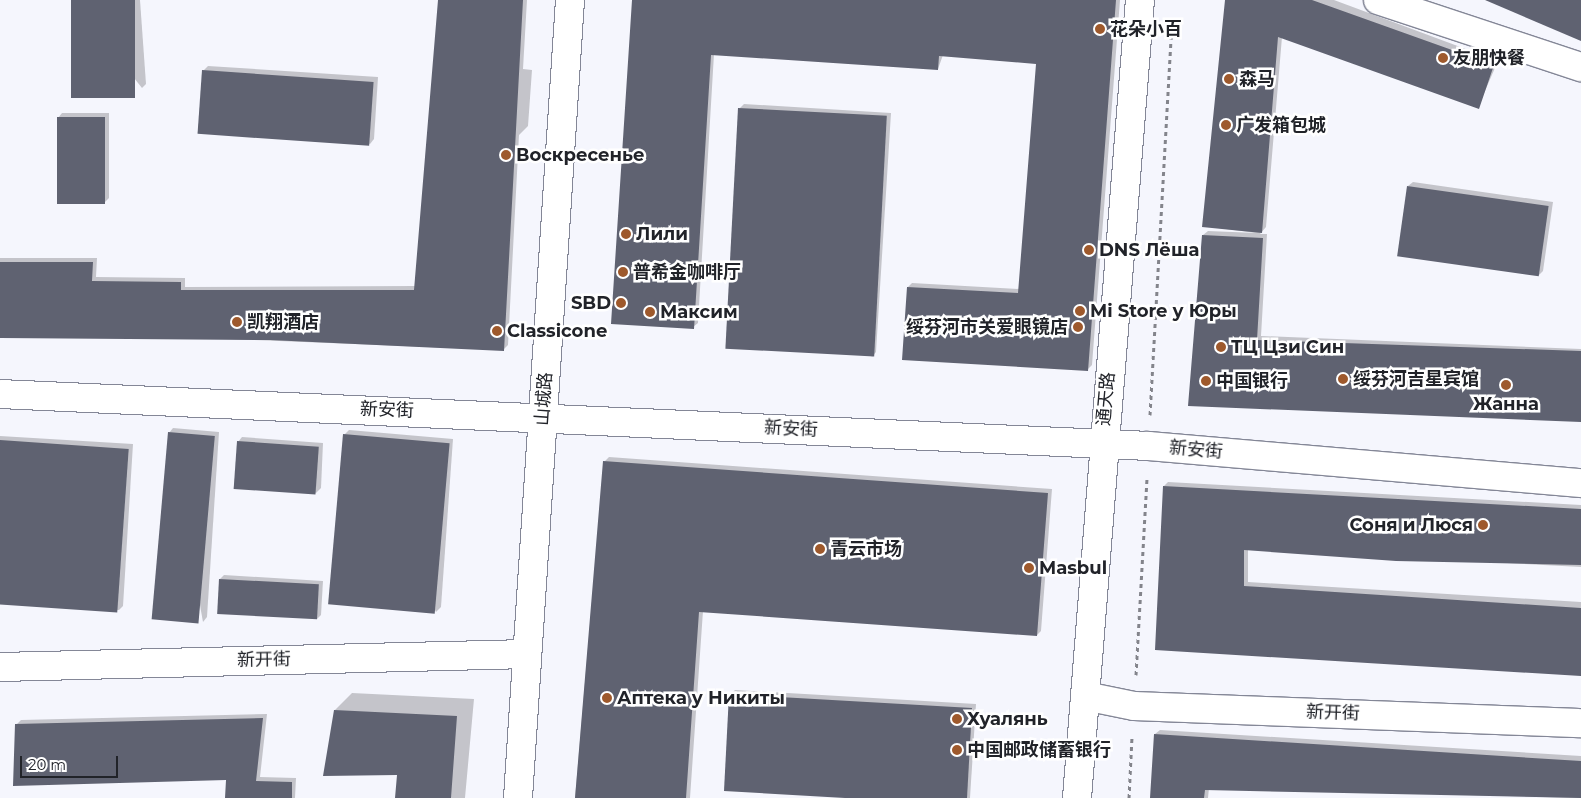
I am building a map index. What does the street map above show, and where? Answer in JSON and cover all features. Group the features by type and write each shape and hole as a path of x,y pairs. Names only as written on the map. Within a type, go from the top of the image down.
{"street":[{"name":"山城路","path":"518,798 570,0"},
{"name":"通天路","path":"1077,798 1102,445 1140,0"},
{"path":"1378,0 1581,67"},
{"name":"新安街","path":"0,394 543,416 1148,446 1581,483"},
{"name":"新开街","path":"0,667 527,654"},
{"name":"新开街","path":"1085,696 1134,706 1581,723"}],"path":[{"path":"1129,798 1172,10"}],"building":[{"path":"71,0 135,0 135,98 71,98"},
{"path":"438,0 523,0 504,351 270,340 0,338 0,262 93,262 92,281 181,282 181,290 414,290"},
{"path":"632,0 1116,0 1088,371 902,360 907,287 1018,293 1036,64 939,56 938,70 711,55 694,329 611,324"},
{"path":"1225,0 1312,0 1494,65 1479,109 1278,37 1262,233 1202,227"},
{"path":"1485,0 1581,0 1581,41"},
{"path":"202,70 374,82 369,146 198,134"},
{"path":"738,108 887,116 874,356 725,349"},
{"path":"57,117 105,117 105,204 57,204"},
{"path":"1407,186 1549,206 1539,276 1397,256"},
{"path":"1202,235 1263,238 1257,340 1581,351 1581,422 1188,406"},
{"path":"168,432 215,436 198,623 152,619"},
{"path":"343,434 450,443 435,614 328,604"},
{"path":"0,440 129,449 117,613 0,604"},
{"path":"237,441 319,447 315,495 234,489"},
{"name":"青云市场","path":"603,461 1048,493 1037,636 699,612 686,798 575,798"},
{"path":"1163,486 1581,509 1581,565 1396,561 1244,550 1244,586 1581,608 1581,676 1155,650"},
{"path":"219,579 319,584 317,619 217,614"},
{"path":"729,694 972,708 967,798 845,798 724,791"},
{"path":"334,710 457,716 451,798 395,798 397,775 323,776"},
{"path":"263,718 256,781 292,782 292,798 225,798 226,780 13,786 15,724"},
{"path":"1154,734 1581,761 1581,798 1205,790 1204,798 1150,798"}],"place":[{"name":"花朵小百","path":"1100,29"},
{"name":"友朋快餐","path":"1443,58"},
{"name":"森马","path":"1229,79"},
{"name":"广发箱包城","path":"1226,125"},
{"name":"Воскресенье","path":"506,155"},
{"name":"Лили","path":"626,234"},
{"name":"DNS Лёша","path":"1089,250"},
{"name":"普希金咖啡厅","path":"623,272"},
{"name":"SBD","path":"621,303"},
{"name":"Mi Store у Юры","path":"1080,311"},
{"name":"Максим","path":"650,312"},
{"name":"凯翔酒店","path":"237,322"},
{"name":"绥芬河市关爱眼镜店","path":"1078,327"},
{"name":"Classicone","path":"497,331"},
{"name":"ТЦ Цзи Син","path":"1221,347"},
{"name":"绥芬河吉星宾馆","path":"1343,379"},
{"name":"中国银行","path":"1206,381"},
{"name":"Жанна","path":"1506,385"},
{"name":"Соня и Люся","path":"1483,525"},
{"name":"青云市场","path":"820,549"},
{"name":"Masbul","path":"1029,568"},
{"name":"Аптека у Никиты","path":"607,698"},
{"name":"Хуалянь","path":"957,719"},
{"name":"中国邮政储蓄银行","path":"957,750"}]}
